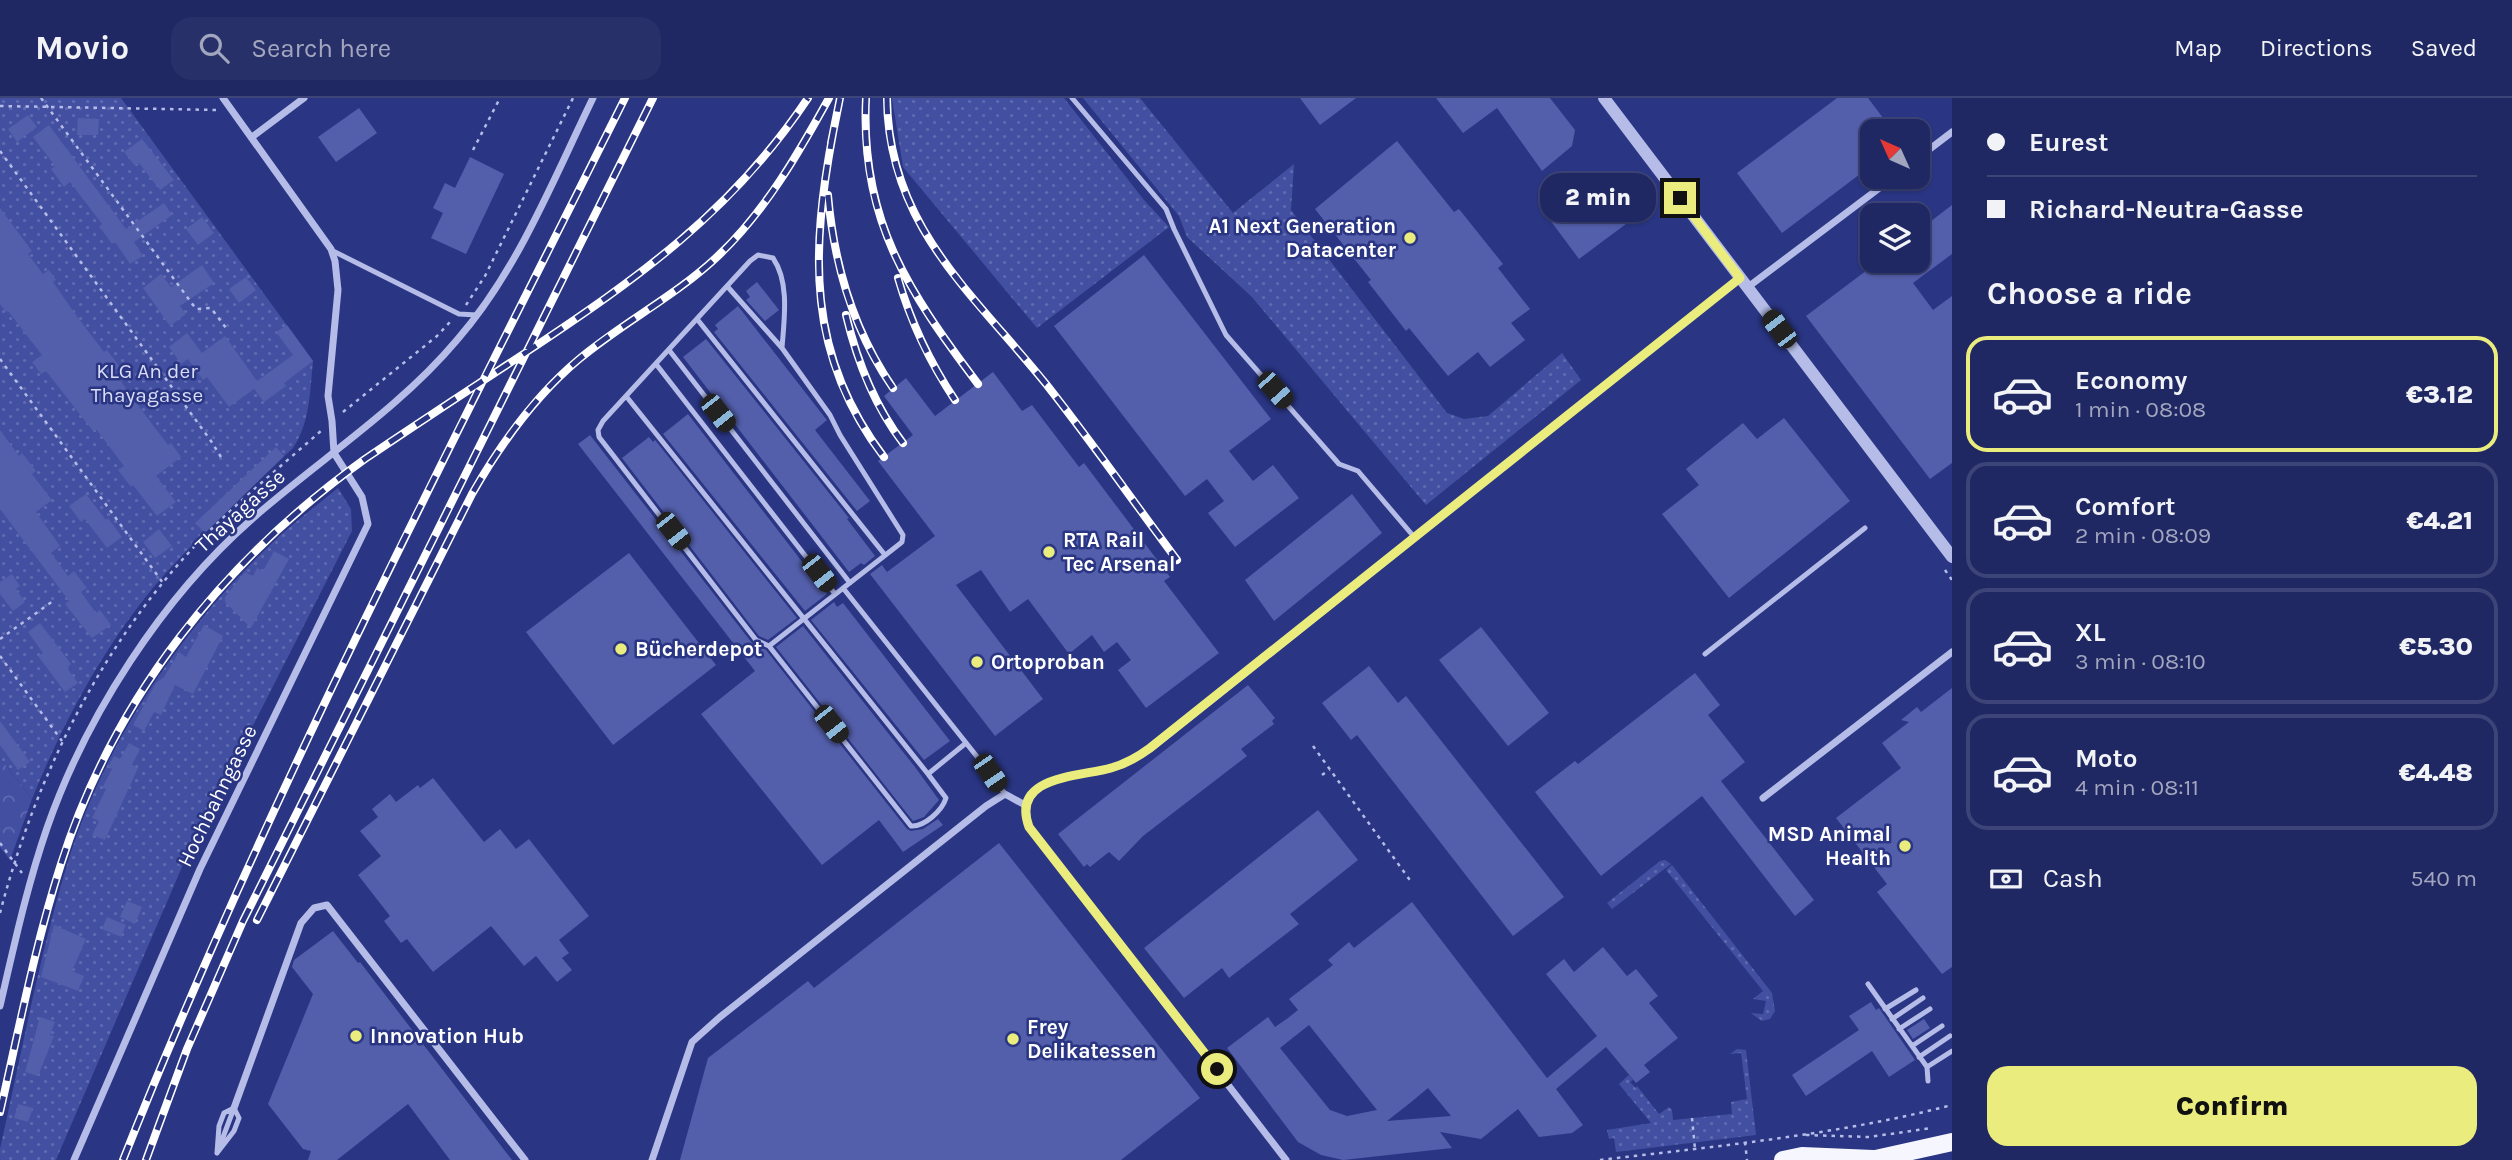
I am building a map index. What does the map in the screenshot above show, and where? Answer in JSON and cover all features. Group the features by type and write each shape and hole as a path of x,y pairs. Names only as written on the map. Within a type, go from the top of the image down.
{"main road":[{"path":"1783,1160 1802,1156 1872,1160 1952,1142"}],"street":[{"path":"223,98 331,249 335,261 338,290 328,396 334,453"},
{"path":"252,137 304,98"},
{"name":"Thayagasse","path":"0,1006 47,826 102,709 133,659 180,596 232,538 271,503 387,410 434,366 477,315 509,266 593,98"},
{"path":"1604,98 1952,557"},
{"path":"1930,149 1952,132"},
{"path":"1286,1160 1029,827 1025,806 1032,793 1044,784 1122,764 1150,748 1744,283 1877,189"},
{"name":"Hochbahngasse","path":"74,1160 200,869 368,524 362,498 334,453"},
{"path":"1763,798 1952,652"},
{"path":"652,1160 692,1042 986,806 1005,794 1025,806"},
{"path":"234,1108 301,923 314,908 327,905 525,1160"}],"lane":[{"path":"1072,98 1166,209 1226,335 1339,464 1357,471 1415,538"},
{"path":"331,249 459,314 477,315"},
{"path":"626,396 946,799 920,826 911,826 769,646 757,640 599,437 598,430 603,421 697,318 758,255 773,258 778,266 785,305 782,348"},
{"path":"727,286 782,348 830,415 903,536 902,542 769,646"},
{"path":"697,318 885,555"},
{"path":"669,350 850,583"},
{"path":"656,363 835,594"},
{"path":"1705,654 1865,528"},
{"path":"843,588 1005,794"},
{"path":"928,774 966,743"},
{"path":"1868,984 1927,1067 1928,1081"},
{"path":"1885,1009 1916,990"},
{"path":"1892,1018 1923,998"},
{"path":"1899,1029 1930,1009"},
{"path":"1912,1046 1942,1026"},
{"path":"1919,1057 1950,1036"},
{"path":"1927,1067 1952,1051"},
{"path":"217,1153 234,1108"}],"path":[{"path":"41,98 196,309 211,308 226,328"},
{"path":"473,150 500,98"},
{"path":"0,106 232,110"},
{"path":"0,151 221,457"},
{"path":"0,359 163,583"},
{"path":"0,639 53,601"},
{"path":"0,656 62,741"},
{"path":"1313,746 1412,883"},
{"path":"1322,775 1330,769"},
{"path":"0,843 20,873 32,876"},
{"path":"1600,1160 1876,1124 1952,1105"},
{"path":"1692,1118 1695,1149"},
{"path":"1796,1135 1869,1137 1940,1126"},
{"path":"1745,1142 1747,1160"}],"green space":[{"name":"KLG An der Thayagasse","path":"0,98 121,98 313,361 306,417 293,448 195,542 143,600 89,682 58,740 32,799 0,758"},
{"path":"892,98 1064,98 1144,200 1169,227 1037,328 903,167"},
{"path":"1083,98 1140,98 1233,213 1294,164 1291,210 1447,413 1464,419 1488,416 1562,353 1581,380 1426,505 1252,297 1187,237 1179,216"},
{"path":"338,488 351,509 352,531 188,853 56,1160 0,1160 0,1149 23,1042 57,900 67,865 101,776 148,693 204,616 277,538"},
{"path":"0,758 32,799 10,860 0,847"},
{"path":"1665,860 1671,864 1612,909 1607,903 1660,861"},
{"path":"1672,865 1772,993 1775,1011 1770,1019 1762,1021 1751,1013 1763,1014 1766,1001 1753,999 1763,991 1666,870"},
{"path":"1737,1049 1746,1050 1756,1135 1616,1152 1614,1138 1609,1139 1607,1130 1651,1123 1619,1084 1629,1075 1633,1080 1630,1082 1636,1088 1637,1086 1659,1114 1669,1107 1672,1110 1673,1120 1732,1114 1731,1102 1747,1099 1741,1053 1730,1054"}],"building":[{"path":"1300,98 1356,98 1320,125"},
{"path":"1436,98 1550,98 1575,130 1572,146 1542,171 1497,108 1463,133"},
{"path":"1837,98 1868,98 1884,119 1860,119 1860,174 1782,233 1737,173"},
{"path":"359,108 377,133 336,162 318,137"},
{"path":"28,115 37,127 17,142 8,129"},
{"path":"78,118 99,119 98,135 77,135"},
{"path":"49,125 126,229 164,203 172,215 134,242 143,256 130,264 115,242 112,244 99,226 102,224 70,182 64,187 51,169 55,166 33,137"},
{"path":"142,139 174,180 160,190 139,163 135,166 124,152"},
{"name":"A1 Next Generation Datacenter","path":"1397,141 1454,212 1459,209 1503,264 1498,268 1530,309 1511,323 1525,340 1490,367 1478,352 1448,376 1409,328 1406,331 1368,282 1371,280 1315,209"},
{"path":"470,157 504,174 466,254 431,238 443,213 433,208 445,183 455,188"},
{"path":"1601,182 1630,221 1579,259 1550,220"},
{"path":"1952,205 1952,254 1930,270 1930,222"},
{"path":"0,208 32,251 28,254 43,274 49,270 56,280 53,282 73,311 104,352 107,350 120,367 114,371 134,400 168,445 171,443 181,457 156,476 176,502 157,516 118,470 124,466 96,429 93,431 46,371 41,374 32,362 42,355 0,304"},
{"path":"202,217 214,233 198,245 186,229"},
{"path":"1144,255 1271,419 1229,451 1253,481 1273,465 1299,498 1235,547 1208,513 1224,501 1207,479 1185,496 1054,326"},
{"path":"202,265 214,283 180,306 186,314 170,326 143,288 161,274 171,287"},
{"path":"1863,273 1926,273 1913,283 1933,310 1952,296 1952,463 1930,479 1806,316"},
{"path":"246,277 256,290 239,303 229,289"},
{"path":"757,282 779,310 765,321 746,300 750,297 746,291"},
{"path":"738,306 827,420 815,430 870,501 857,511 714,332 718,329 715,325"},
{"path":"287,325 313,361 264,402 254,389 229,407 207,377 203,380 188,359 181,364 169,347 187,333 202,353 225,336 257,381 293,355 276,332"},
{"path":"706,339 849,518 847,519 875,556 864,565 861,563 849,572 683,357"},
{"name":"RTA Rail Tec Arsenal","path":"993,372 1022,411 1032,405 1079,467 1084,463 1170,577 1164,581 1219,653 1146,708 1118,670 1131,660 1117,642 1104,652 1092,635 1069,654 1028,599 1010,612 981,570 956,585 1043,699 995,736 870,574 882,565 887,572 935,536 878,461 913,435 884,396 906,378 935,416"},
{"path":"688,414 827,594 805,611 663,434"},
{"path":"1784,418 1850,501 1729,598 1662,514 1699,485 1686,469 1743,423 1757,439"},
{"path":"0,430 19,456 22,453 36,471 32,474 52,500 36,512 60,546 51,553 68,576 74,571 87,588 81,592 96,613 100,610 111,625 92,638 65,604 69,601 0,509"},
{"path":"590,435 752,643 766,650 907,829 923,829 938,819 943,825 903,852 879,820 822,865 701,714 755,671 578,444"},
{"path":"649,437 653,442 655,440 797,618 768,640 759,636 622,458"},
{"path":"276,447 284,456 205,533 195,523"},
{"path":"86,494 122,537 107,548 85,519 81,522 69,506"},
{"path":"1352,494 1382,533 1274,621 1245,580"},
{"path":"159,529 172,546 155,558 143,542"},
{"path":"274,551 289,559 251,628 225,602 225,597 245,572 253,576 257,568 263,571"},
{"name":"Bücherdepot","path":"629,553 716,665 613,745 526,632"},
{"path":"12,574 20,586 16,589 25,602 13,611 0,594 0,582"},
{"path":"834,602 837,607 843,603 950,741 924,760 811,620"},
{"path":"40,623 71,664 67,668 78,683 65,692 38,656 43,653 28,632"},
{"path":"204,625 223,636 193,694 175,685 161,715 154,712 144,731 133,725 156,683 164,677 179,652 186,657"},
{"path":"803,626 939,800 924,817 913,821 776,647"},
{"path":"1481,627 1549,713 1508,746 1439,660"},
{"path":"1369,666 1398,703 1406,696 1564,897 1513,936 1357,735 1351,740 1322,703"},
{"path":"1695,673 1720,705 1708,715 1745,762 1721,781 1814,900 1795,916 1702,796 1601,876 1535,792 1575,761 1578,764"},
{"path":"1248,685 1275,718 1272,721 1274,724 1241,749 1247,756 1143,836 1119,861 1109,852 1090,867 1087,864 1084,867 1058,834"},
{"name":"MSD Animal Health","path":"1952,688 1952,967 1942,974 1877,892 1887,884 1836,818 1901,768 1882,743 1909,722 1901,720 1917,707 1921,712"},
{"path":"0,721 30,762 18,770 0,745"},
{"path":"129,743 140,749 132,765 138,768 105,840 92,835 99,821 92,818 106,789 102,788 112,769 108,767 114,756 120,759"},
{"path":"433,778 484,842 500,829 516,849 529,839 589,916 559,940 569,953 562,958 572,970 557,982 536,956 524,966 491,926 433,972 407,939 401,943 384,921 390,916 358,875 381,856 360,831 378,817 372,809 390,794 396,802 418,785 420,788"},
{"path":"1318,810 1358,860 1290,914 1299,924 1229,978 1222,968 1184,998 1144,948"},
{"name":"Frey Delikatessen","path":"999,843 1200,1098 1121,1160 680,1160 708,1058 808,981 814,988"},
{"path":"127,901 142,907 135,924 120,917"},
{"path":"1412,902 1547,1078 1597,1036 1546,974 1564,959 1574,972 1603,947 1627,976 1636,969 1658,996 1649,1003 1678,1038 1644,1065 1650,1072 1636,1083 1606,1047 1556,1089 1583,1125 1572,1133 1539,1137 1518,1109 1481,1139 1440,1132 1452,1148 1343,1160 1321,1155 1298,1142 1227,1048 1268,1017 1275,1027 1288,1018 1298,1010 1289,999 1333,965 1328,960 1349,942 1354,948","holes":["1309,1025 1377,1110 1347,1116 1330,1110 1280,1048","1428,1088 1451,1116 1387,1121 1410,1103"]},
{"path":"107,917 126,925 121,937 102,929"},
{"path":"54,925 86,939 72,971 84,976 78,991 41,977"},
{"name":"Innovation Hub","path":"333,931 358,963 360,962 512,1160 450,1160 408,1104 337,1160 308,1160 311,1151 303,1149 268,1104 313,994 292,967 294,960"},
{"path":"1871,1002 1876,1010 1879,1008 1915,1060 1889,1077 1872,1051 1806,1096 1792,1075 1859,1030 1849,1016"},
{"path":"40,1017 55,1022 50,1035 54,1036 38,1076 25,1072"},
{"path":"1924,1019 1930,1028 1913,1039 1907,1030"},
{"path":"18,1104 33,1108 28,1122 14,1118"}],"railway":[{"path":"123,1160 179,1024 299,756 427,492 625,98"},
{"path":"146,1160 187,1049 243,921 653,98"},
{"path":"0,1112 43,925 83,803 111,744 143,689 180,637 221,587 265,541 314,499 365,459 606,298 680,240 747,176 808,98"},
{"path":"257,920 472,494 506,440 562,374 613,333 702,270 736,238 780,181 829,98"},
{"path":"831,143 840,98"},
{"path":"866,98 866,142 871,181 880,218 910,285 978,384"},
{"path":"887,98 891,143 902,184 918,221 939,255 1046,384 1177,560"},
{"path":"833,133 821,219 821,301 828,341 840,380 859,419 884,457"},
{"path":"828,195 835,247 856,320 893,388"},
{"path":"898,278 922,341 955,400"},
{"path":"846,315 868,382 883,413 903,443"}],"place":[{"name":"A1 Next Generation Datacenter","path":"1410,238"},
{"name":"RTA Rail Tec Arsenal","path":"1049,552"},
{"name":"Bücherdepot","path":"621,649"},
{"name":"Ortoproban","path":"977,662"},
{"name":"MSD Animal Health","path":"1905,846"},
{"name":"Innovation Hub","path":"356,1036"},
{"name":"Frey Delikatessen","path":"1013,1039"}],"route":[{"path":"1217,1069 1029,827 1025,806 1028,798 1044,784 1122,764 1150,748 1740,278 1680,198"}]}
